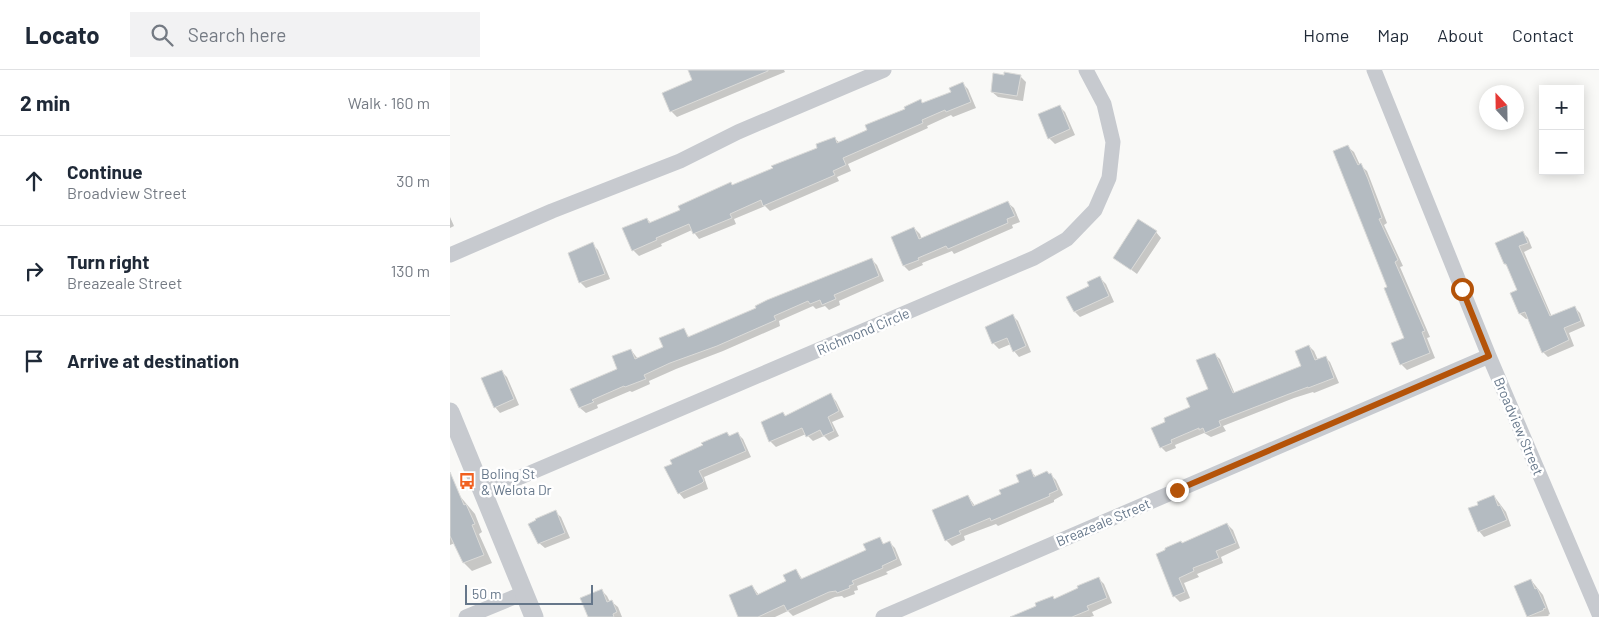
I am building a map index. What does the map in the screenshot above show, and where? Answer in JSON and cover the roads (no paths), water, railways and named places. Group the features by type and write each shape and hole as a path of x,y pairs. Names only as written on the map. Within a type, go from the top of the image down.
{"street":[{"path":"450,255 552,211 680,161 738,132 884,70"},
{"name":"Richmond Circle","path":"483,493 1034,258 1067,239 1095,210 1108,178 1113,142 1104,104 1086,70"},
{"name":"Broadview Street","path":"1374,70 1489,356 1599,614"},
{"name":"Breazeale Street","path":"883,617 1489,356"},
{"path":"450,412 534,617"},
{"path":"466,617 524,593"}],"place":[{"name":"Boling St & Welota Dr","path":"467,481"}]}
